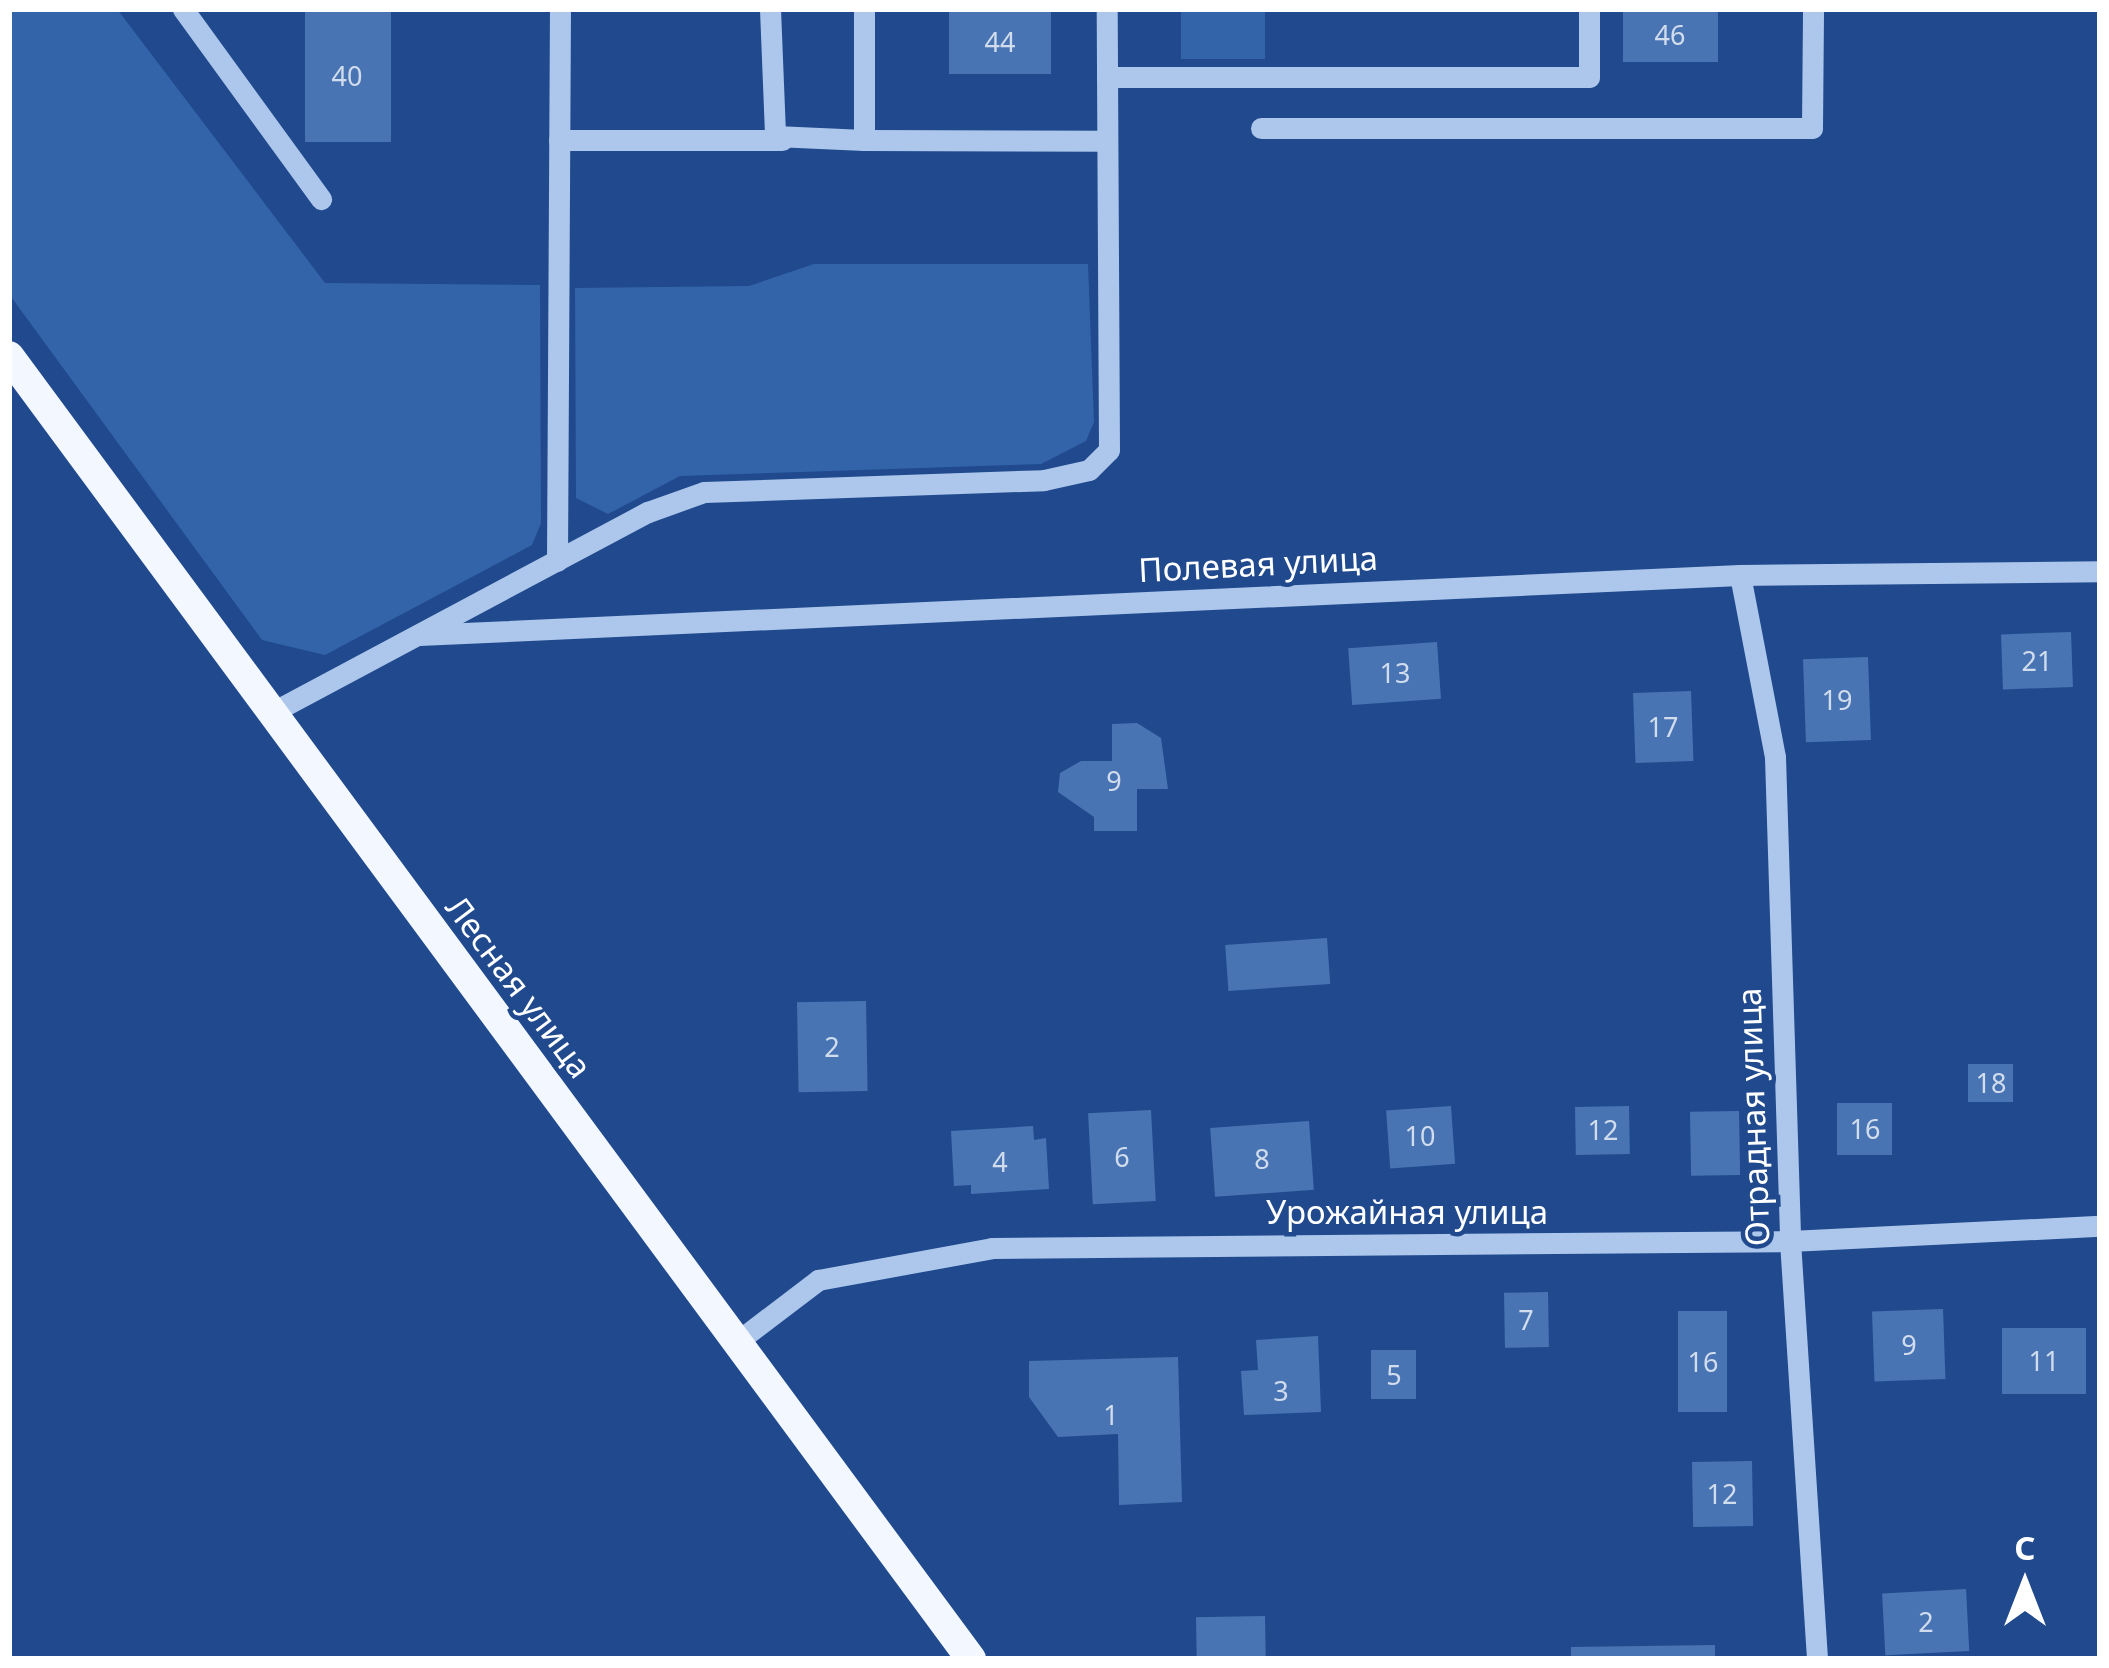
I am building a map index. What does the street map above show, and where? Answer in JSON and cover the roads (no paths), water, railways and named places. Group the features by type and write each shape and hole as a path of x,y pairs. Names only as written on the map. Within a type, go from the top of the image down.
{"main road":[{"name":"Лесная улица","path":"9,356 971,1659"}],"street":[{"path":"183,9 321,199"},
{"path":"557,561 560,9"},
{"path":"770,9 770,128 782,140"},
{"path":"864,9 864,140"},
{"path":"271,713 557,561 704,493 1044,480 1089,470 1108,450 1107,9"},
{"path":"1107,77 1589,77 1589,9"},
{"path":"1261,128 1812,128 1813,9"},
{"path":"560,140 1107,141"},
{"name":"Полевая улица","path":"418,634 1740,575 2100,571"},
{"name":"Отрадная улица","path":"1740,575 1775,757 1790,1241 1816,1659"},
{"name":"Урожайная улица","path":"739,1342 818,1280 992,1248 1790,1241 2100,1226"}]}
